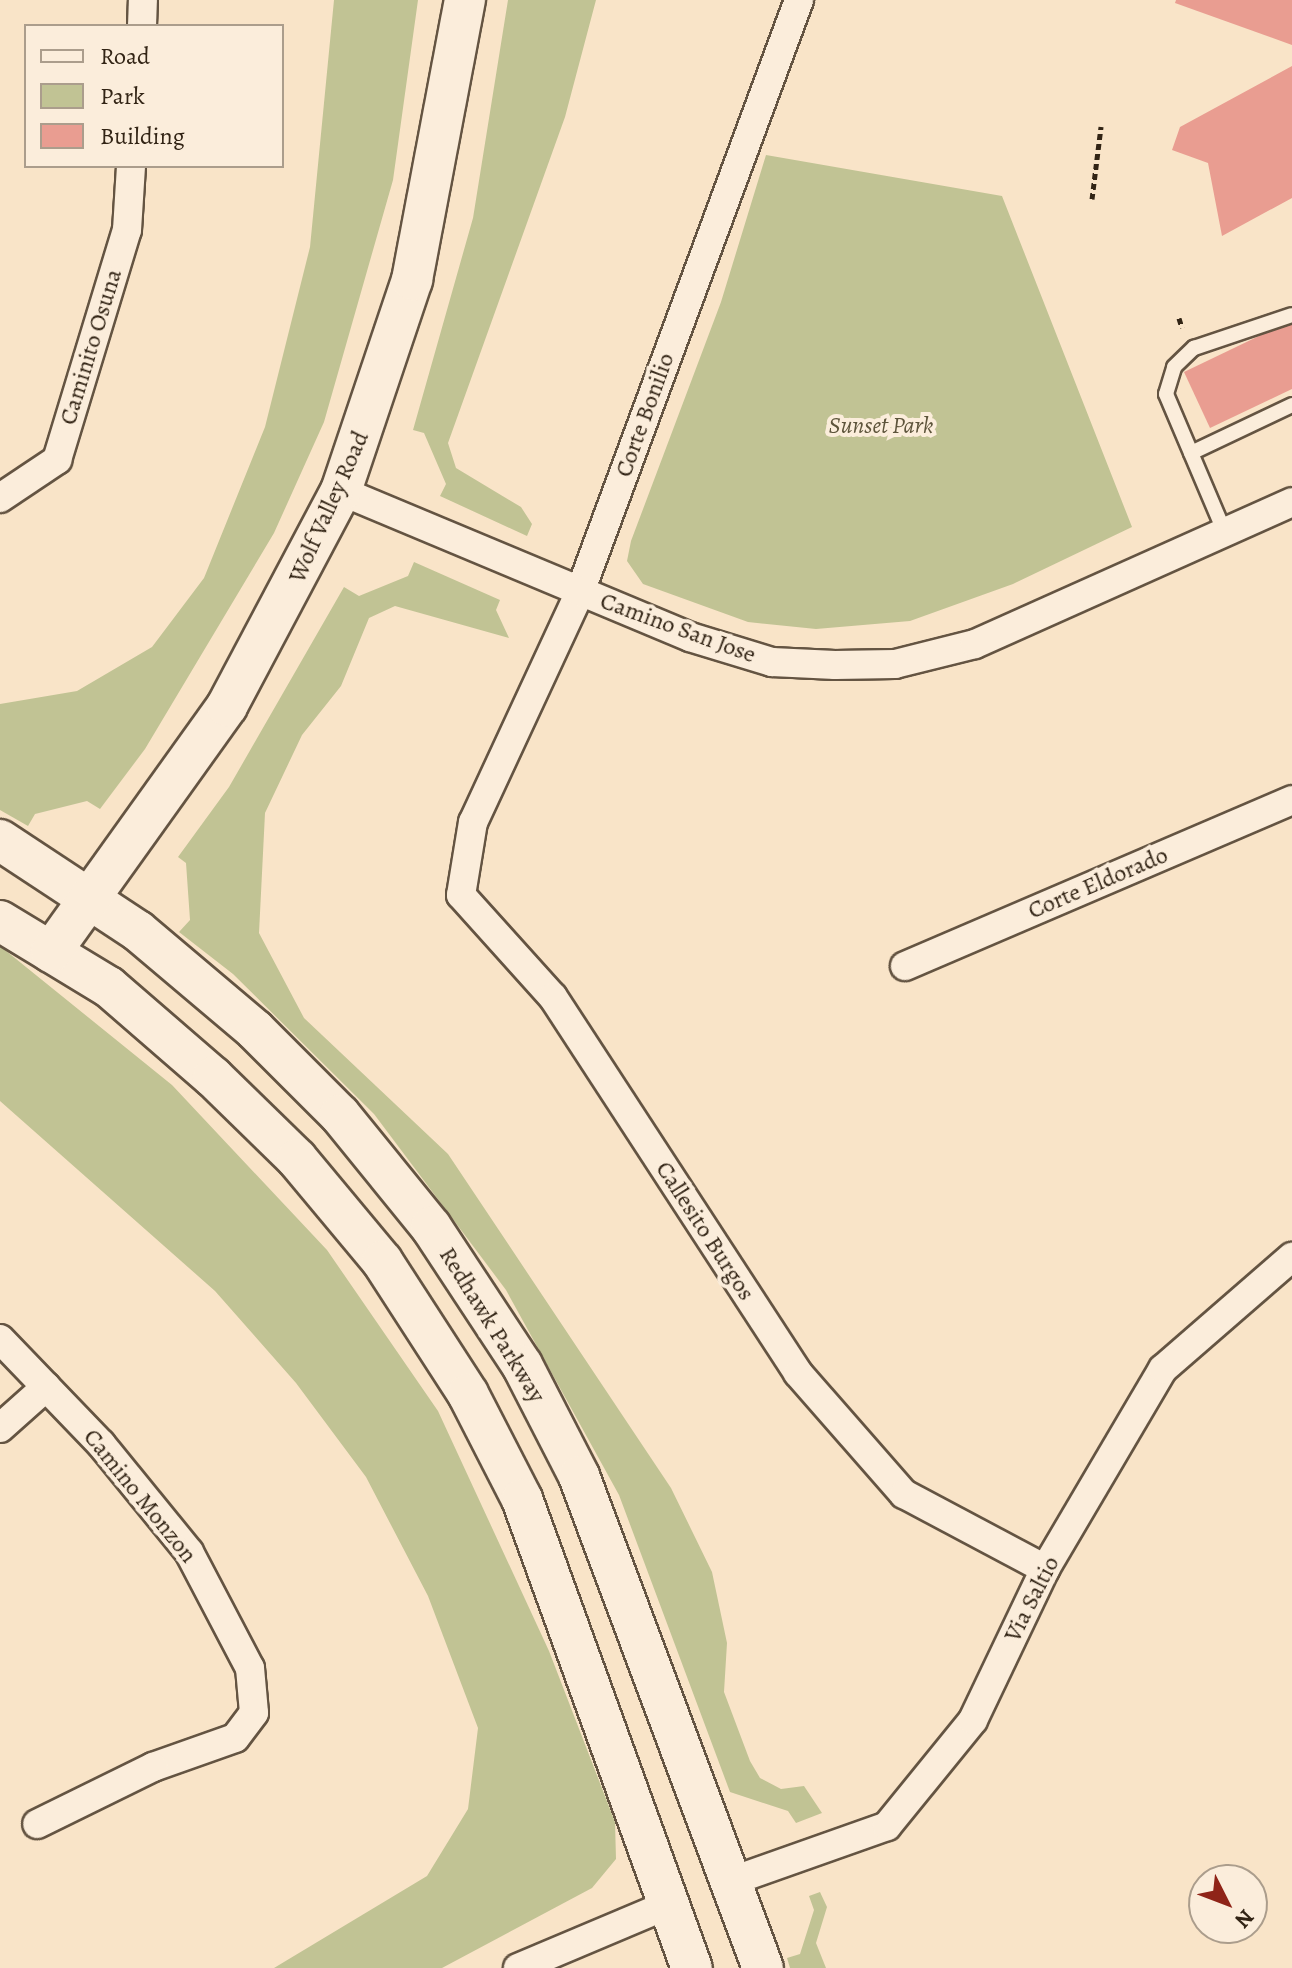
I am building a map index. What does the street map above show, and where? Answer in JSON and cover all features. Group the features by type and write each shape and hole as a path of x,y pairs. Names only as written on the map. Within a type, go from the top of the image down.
{"main road":[{"name":"Wolf Valley Road","path":"51,952 227,706 341,491 412,280 465,0"},
{"name":"Redhawk Parkway","path":"0,840 91,898 255,1030 340,1115 431,1227 513,1353 579,1476 763,1968"},
{"path":"0,921 109,987 213,1077 297,1159 382,1261 468,1394 522,1499 672,1903 692,1968"},
{"path":"672,1903 732,1881"}],"street":[{"path":"142,24 143,0"},
{"name":"Corte Bonilio","path":"473,822 580,592 799,0"},
{"name":"Caminito Osuna","path":"0,498 57,460 127,230 131,168"},
{"name":"Camino San Jose","path":"341,491 580,592 772,662 895,664 975,644 1292,502"},
{"name":"Corte Eldorado","path":"905,966 1292,800"},
{"name":"Callesito Burgos","path":"473,822 461,895 553,997 798,1373 904,1494 1045,1569"},
{"name":"Via Saltio","path":"732,1881 887,1826 973,1720 1045,1569 1163,1369 1292,1257"},
{"name":"Camino Monzon","path":"0,1339 46,1387 189,1552 250,1668 254,1713 235,1738 153,1767 37,1824"},
{"path":"0,1428 46,1387"},
{"path":"518,1968 672,1903"}],"lane":[{"path":"1225,533 1166,394 1174,367 1194,348 1292,315"},
{"path":"1191,453 1292,405"}],"path":[{"path":"1092,199 1101,127"},
{"path":"1179,318 1182,328"}],"green space":[{"path":"334,0 418,0 393,180 324,422 274,533 145,749 100,809 87,801 35,814 28,826 0,810 0,704 77,691 152,647 204,578 265,427 310,247"},
{"path":"508,0 596,0 565,117 448,443 456,468 521,507 532,524 527,536 440,496 446,484 424,433 413,430 473,218"},
{"name":"Sunset Park","path":"766,155 1002,196 1132,527 1013,584 910,621 816,629 748,622 643,584 627,561 631,541 721,302"},
{"path":"414,562 500,600 496,610 509,638 395,606 369,618 341,686 302,735 265,813 259,933 304,1018 448,1154 671,1488 712,1572 727,1643 724,1692 750,1761 760,1778 781,1789 804,1786 822,1813 796,1823 788,1811 730,1792 619,1495 506,1290 374,1114 233,974 179,932 190,920 186,863 178,857 229,787 344,587 359,596 408,576"},
{"path":"0,946 172,1085 327,1250 438,1411 549,1651 615,1822 616,1859 592,1888 442,1968 274,1968 427,1876 468,1809 478,1728 428,1596 366,1477 296,1383 215,1291 0,1101"},
{"path":"820,1892 827,1907 816,1943 826,1968 790,1968 787,1958 800,1954 814,1910 809,1896"}],"building":[{"path":"1176,0 1292,0 1292,45 1175,3"},
{"path":"1292,66 1292,198 1222,236 1208,163 1172,150 1180,127"},
{"path":"1292,320 1292,389 1210,428 1184,372"}]}
